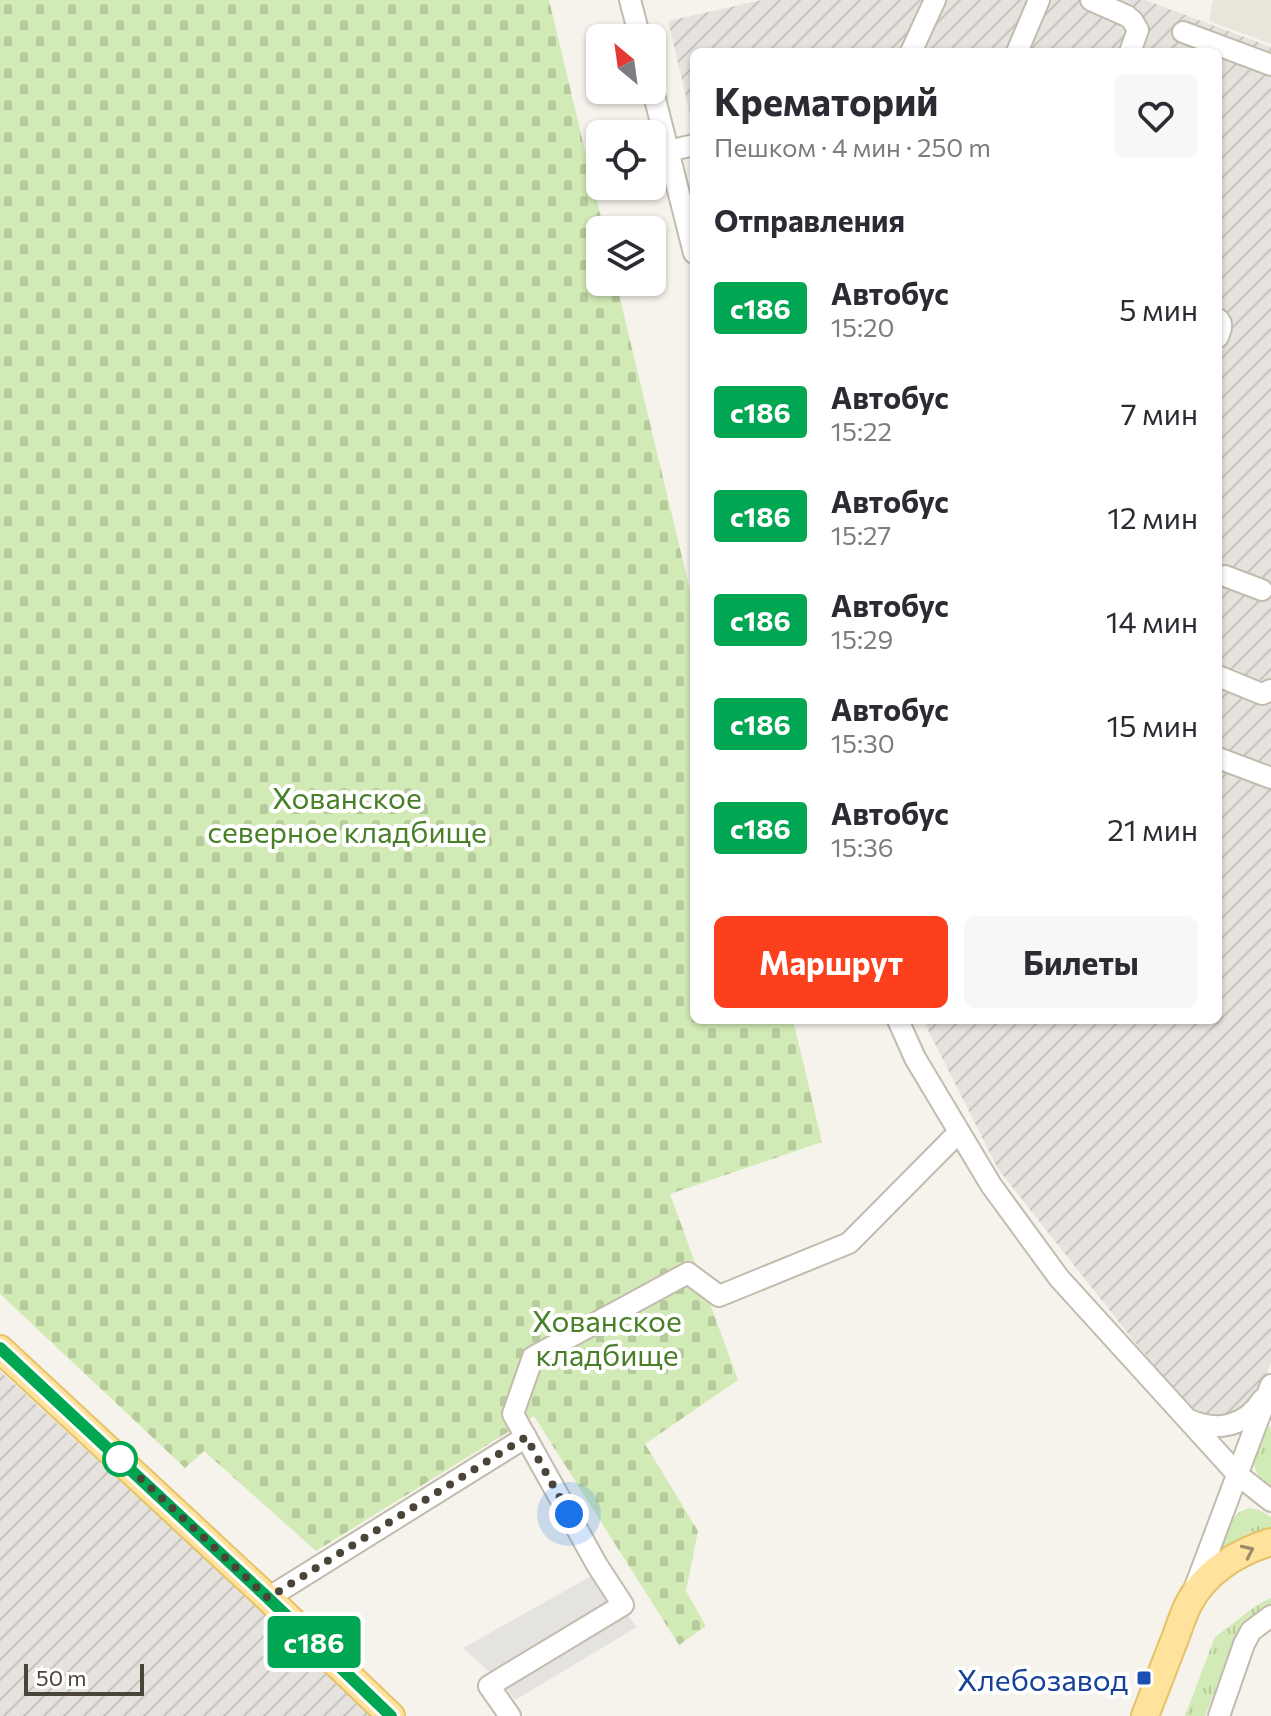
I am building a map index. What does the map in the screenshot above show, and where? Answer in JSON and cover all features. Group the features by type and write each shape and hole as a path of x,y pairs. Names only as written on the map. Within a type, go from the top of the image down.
{"main road":[{"path":"0,1349 391,1716"},
{"path":"1145,1716 1188,1604 1201,1585 1237,1556 1271,1542"}],"street":[{"path":"630,0 636,24"},
{"path":"913,48 935,0"},
{"path":"1019,48 1039,0"},
{"path":"1091,0 1132,20 1138,30 1131,48"},
{"path":"1183,32 1271,65"},
{"path":"656,104 668,151 685,178 690,220"},
{"path":"668,151 690,146"},
{"path":"1222,580 1262,590"},
{"path":"1222,678 1262,694 1271,690"},
{"path":"1222,760 1271,778"},
{"path":"900,1024 915,1058 991,1185 1059,1278 1238,1475 1271,1501"},
{"path":"510,1716 489,1686 623,1605 597,1565 513,1414 533,1357 688,1273 719,1296 849,1243 959,1132"},
{"path":"1188,1419 1201,1425 1222,1427 1244,1419 1257,1409 1271,1386"},
{"path":"1271,1386 1271,1411"},
{"path":"1188,1604 1271,1386"},
{"path":"268,1598 526,1437"},
{"path":"1219,1716 1244,1644 1251,1631 1271,1616"}],"shaded area":[{"path":"762,0 1145,0 1271,47 1271,1362 1262,1386 1250,1405 1217,1422 1195,1413 1137,1345 998,1169 925,1024 1222,1024 1222,48 690,48 690,114 668,21"},
{"path":"1213,0 1271,0 1271,44 1209,21"},
{"path":"0,1371 376,1716 0,1716"},
{"path":"595,1574 637,1627 515,1700 505,1686 463,1648"}],"green space":[{"name":"Хованское северное кладбище","path":"0,0 549,0 586,155 586,200 597,200 601,216 586,216 586,296 619,296 690,590 690,1024 794,1024 822,1142 670,1194 738,1380 645,1444 698,1531 686,1591 706,1626 679,1645 534,1416 316,1551 204,1451 185,1468 0,1294"},
{"path":"1268,1424 1271,1430 1271,1487 1262,1480 1254,1465 1256,1450"},
{"path":"1250,1508 1271,1517 1271,1532 1223,1554 1219,1552 1232,1519"},
{"path":"1271,1598 1271,1608 1239,1628 1205,1716 1185,1716 1215,1637"}],"bus line":[{"name":"с186","path":"0,1348 391,1716"}],"place":[{"name":"Хлебозавод","path":"1144,1678"}],"route":[{"path":"120,1459 268,1598 526,1437 569,1514"}],"park label":[{"name":"Хованское кладбище","path":"607,1336"}]}
